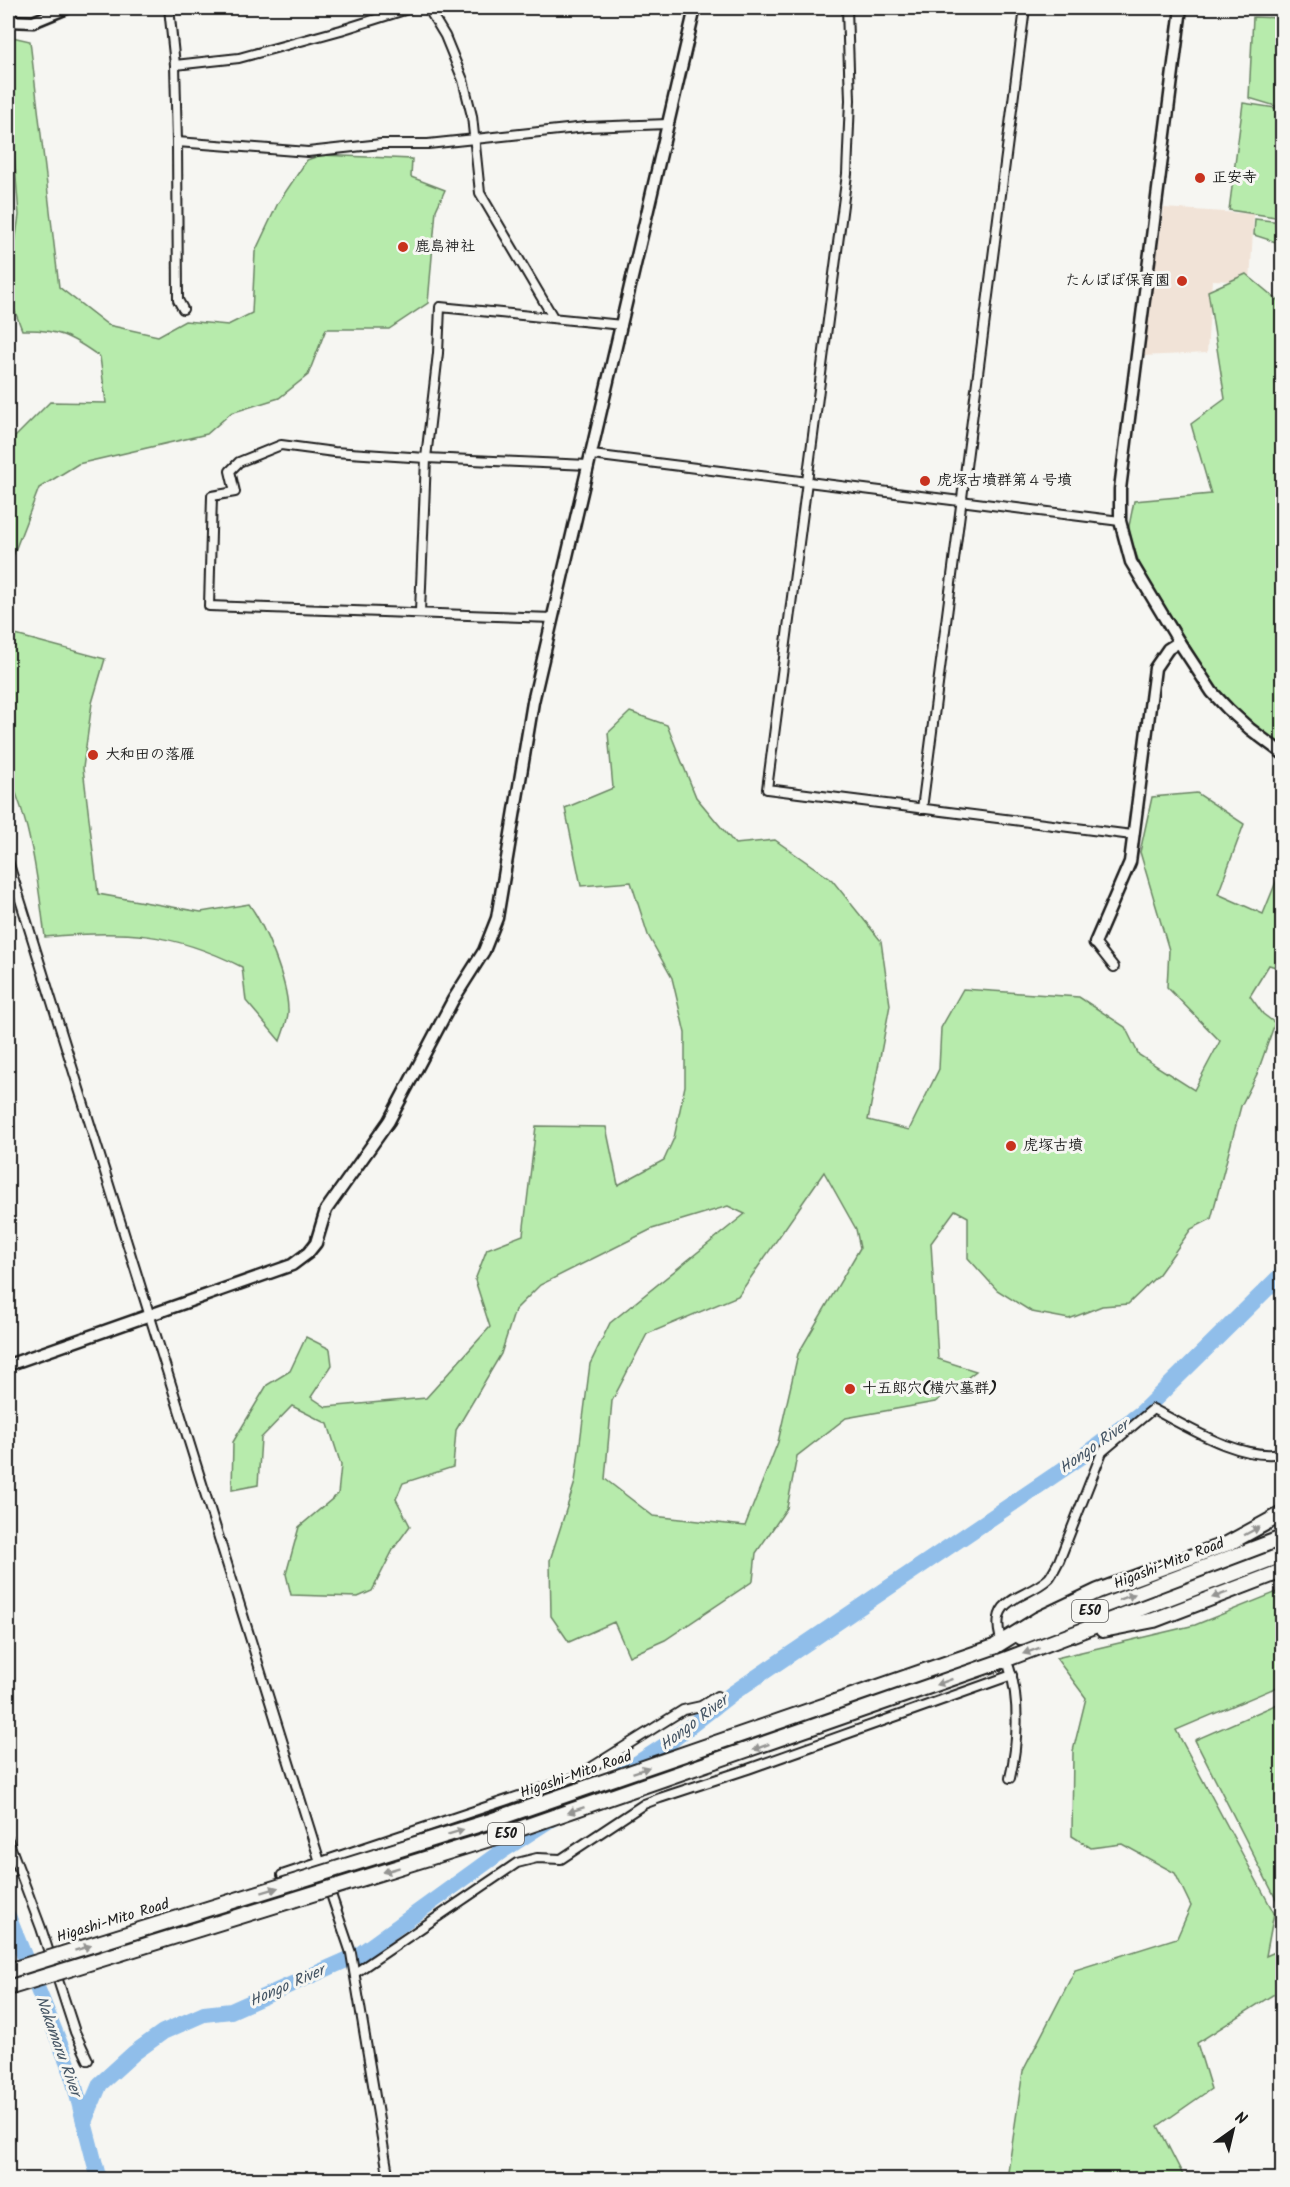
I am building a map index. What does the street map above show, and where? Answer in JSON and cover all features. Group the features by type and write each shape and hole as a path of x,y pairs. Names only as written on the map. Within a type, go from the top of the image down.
{"highway":[{"path":"997,1642 1098,1591 1229,1543 1282,1514"},
{"name":"Higashi-Mito Road","path":"8,1971 488,1822 997,1642 1282,1538"},
{"name":"Higashi-Mito Road","path":"8,1988 493,1838 1007,1668 1062,1639 1282,1555"},
{"path":"1062,1639 1154,1620 1282,1571"}],"street":[{"path":"8,21 33,22 67,8"},
{"path":"169,8 175,65 178,300 183,309"},
{"path":"175,65 239,58 411,8"},
{"path":"428,8 445,36 462,80 474,137 480,193 553,317"},
{"path":"8,1365 292,1265 308,1253 316,1243 326,1210 404,1095 453,1000 484,951 497,918 533,702 695,8"},
{"path":"847,8 850,100 847,174 767,789 1132,835"},
{"path":"922,809 1025,8"},
{"path":"1181,8 1120,489 1120,521 1131,562 1212,692 1250,729 1282,753"},
{"path":"177,142 308,152 381,144 428,144 474,137 586,127 668,124"},
{"path":"420,612 426,458 438,352 440,307 622,325"},
{"path":"553,618 210,606 212,496 235,492 230,471 239,462 280,445 334,452 426,458 590,460 807,482 1120,521"},
{"path":"1114,967 1095,943 1130,862 1155,668 1168,649 1179,642"},
{"path":"8,861 320,1862 352,1957 390,2180"},
{"path":"997,1642 997,1621 1003,1608 1049,1577 1059,1561 1102,1452 1153,1409 1192,1430 1239,1449 1257,1454 1282,1453"},
{"path":"355,1973 517,1863 537,1858 561,1859 644,1804 1007,1668 1015,1697 1014,1763 1010,1778"},
{"path":"282,1875 576,1777 683,1710 701,1706 717,1696"},
{"path":"8,1840 42,1928 75,2032 88,2060"}],"shaded area":[{"name":"たんぽぽ保育園","path":"1164,208 1254,214 1250,282 1212,280 1207,353 1142,356"}],"green space":[{"path":"1253,17 1282,18 1282,108 1249,98"},
{"path":"8,36 30,41 59,287 108,325 158,336 185,321 228,325 252,313 255,252 278,203 307,160 321,155 412,159 411,177 445,190 436,210 428,303 389,329 326,329 308,375 279,398 231,413 207,434 78,464 39,488 8,569 8,444 50,402 106,403 100,357 64,335 22,330 8,293 19,215 8,80"},
{"path":"1243,103 1282,109 1282,218 1229,210"},
{"path":"1255,219 1282,222 1282,244 1254,235"},
{"path":"1246,274 1282,304 1282,747 1255,726 1217,690 1141,568 1128,531 1134,501 1211,494 1191,424 1225,399 1208,291"},
{"path":"8,633 105,659 92,703 83,768 98,894 201,912 249,904 269,940 287,997 288,1013 280,1041 246,1001 242,967 216,955 192,946 146,936 98,934 45,937 37,875 28,833 8,774"},
{"path":"630,712 667,725 696,797 735,844 775,840 832,880 881,941 890,1005 868,1120 909,1130 939,1069 941,1028 963,989 1079,997 1125,1027 1139,1055 1194,1090 1220,1041 1167,987 1169,950 1140,852 1152,797 1197,793 1244,824 1218,894 1263,914 1282,867 1282,969 1269,965 1250,996 1263,1014 1275,1023 1257,1074 1241,1106 1211,1219 1191,1229 1159,1274 1128,1304 1102,1306 1069,1319 1032,1312 997,1290 968,1258 968,1217 955,1210 931,1243 938,1359 976,1371 935,1402 846,1418 797,1456 787,1508 756,1553 753,1581 665,1640 629,1656 614,1622 569,1642 551,1616 550,1560 575,1482 590,1364 610,1323 745,1214 728,1206 652,1229 540,1285 515,1310 501,1354 456,1430 453,1467 403,1483 396,1499 410,1526 394,1548 372,1591 358,1597 291,1595 286,1574 299,1527 338,1494 341,1465 328,1424 292,1406 261,1438 258,1485 232,1490 233,1442 267,1385 290,1371 306,1337 330,1349 332,1365 311,1397 326,1407 426,1398 490,1327 475,1280 487,1249 523,1235 536,1126 606,1127 618,1185 664,1160 674,1138 685,1086 685,1033 672,978 648,935 631,882 581,886 565,808 613,788 608,733","holes":["824,1172 856,1229 860,1248 798,1354 778,1442 745,1526 653,1516 605,1479 612,1401 647,1334 738,1296"]},
{"path":"1282,1590 1282,1685 1176,1730 1274,1913 1266,1956 1282,1949 1282,1989 1197,2043 1211,2089 1158,2126 1185,2179 1007,2179 1023,2071 1075,1970 1177,1938 1191,1906 1175,1873 1122,1844 1091,1848 1072,1836 1073,1751 1086,1698 1056,1658 1195,1625"},
{"path":"1282,1702 1282,1898 1277,1901 1195,1740"}],"waterway":[{"name":"Hongo River","path":"84,2122 100,2084 134,2053 163,2032 204,2014 231,2011 360,1954 502,1851 670,1742 733,1693 1093,1449 1141,1413 1282,1274"},
{"name":"Nakamaru River","path":"8,1916 71,2071 99,2180"}],"place":[{"name":"正安寺","path":"1200,178"},
{"name":"鹿島神社","path":"403,247"},
{"name":"たんぽぽ保育園","path":"1182,281"},
{"name":"虎塚古墳群第４号墳","path":"925,481"},
{"name":"大和田の落雁","path":"93,755"},
{"name":"虎塚古墳","path":"1011,1146"},
{"name":"十五郎穴(横穴墓群)","path":"850,1389"}]}
